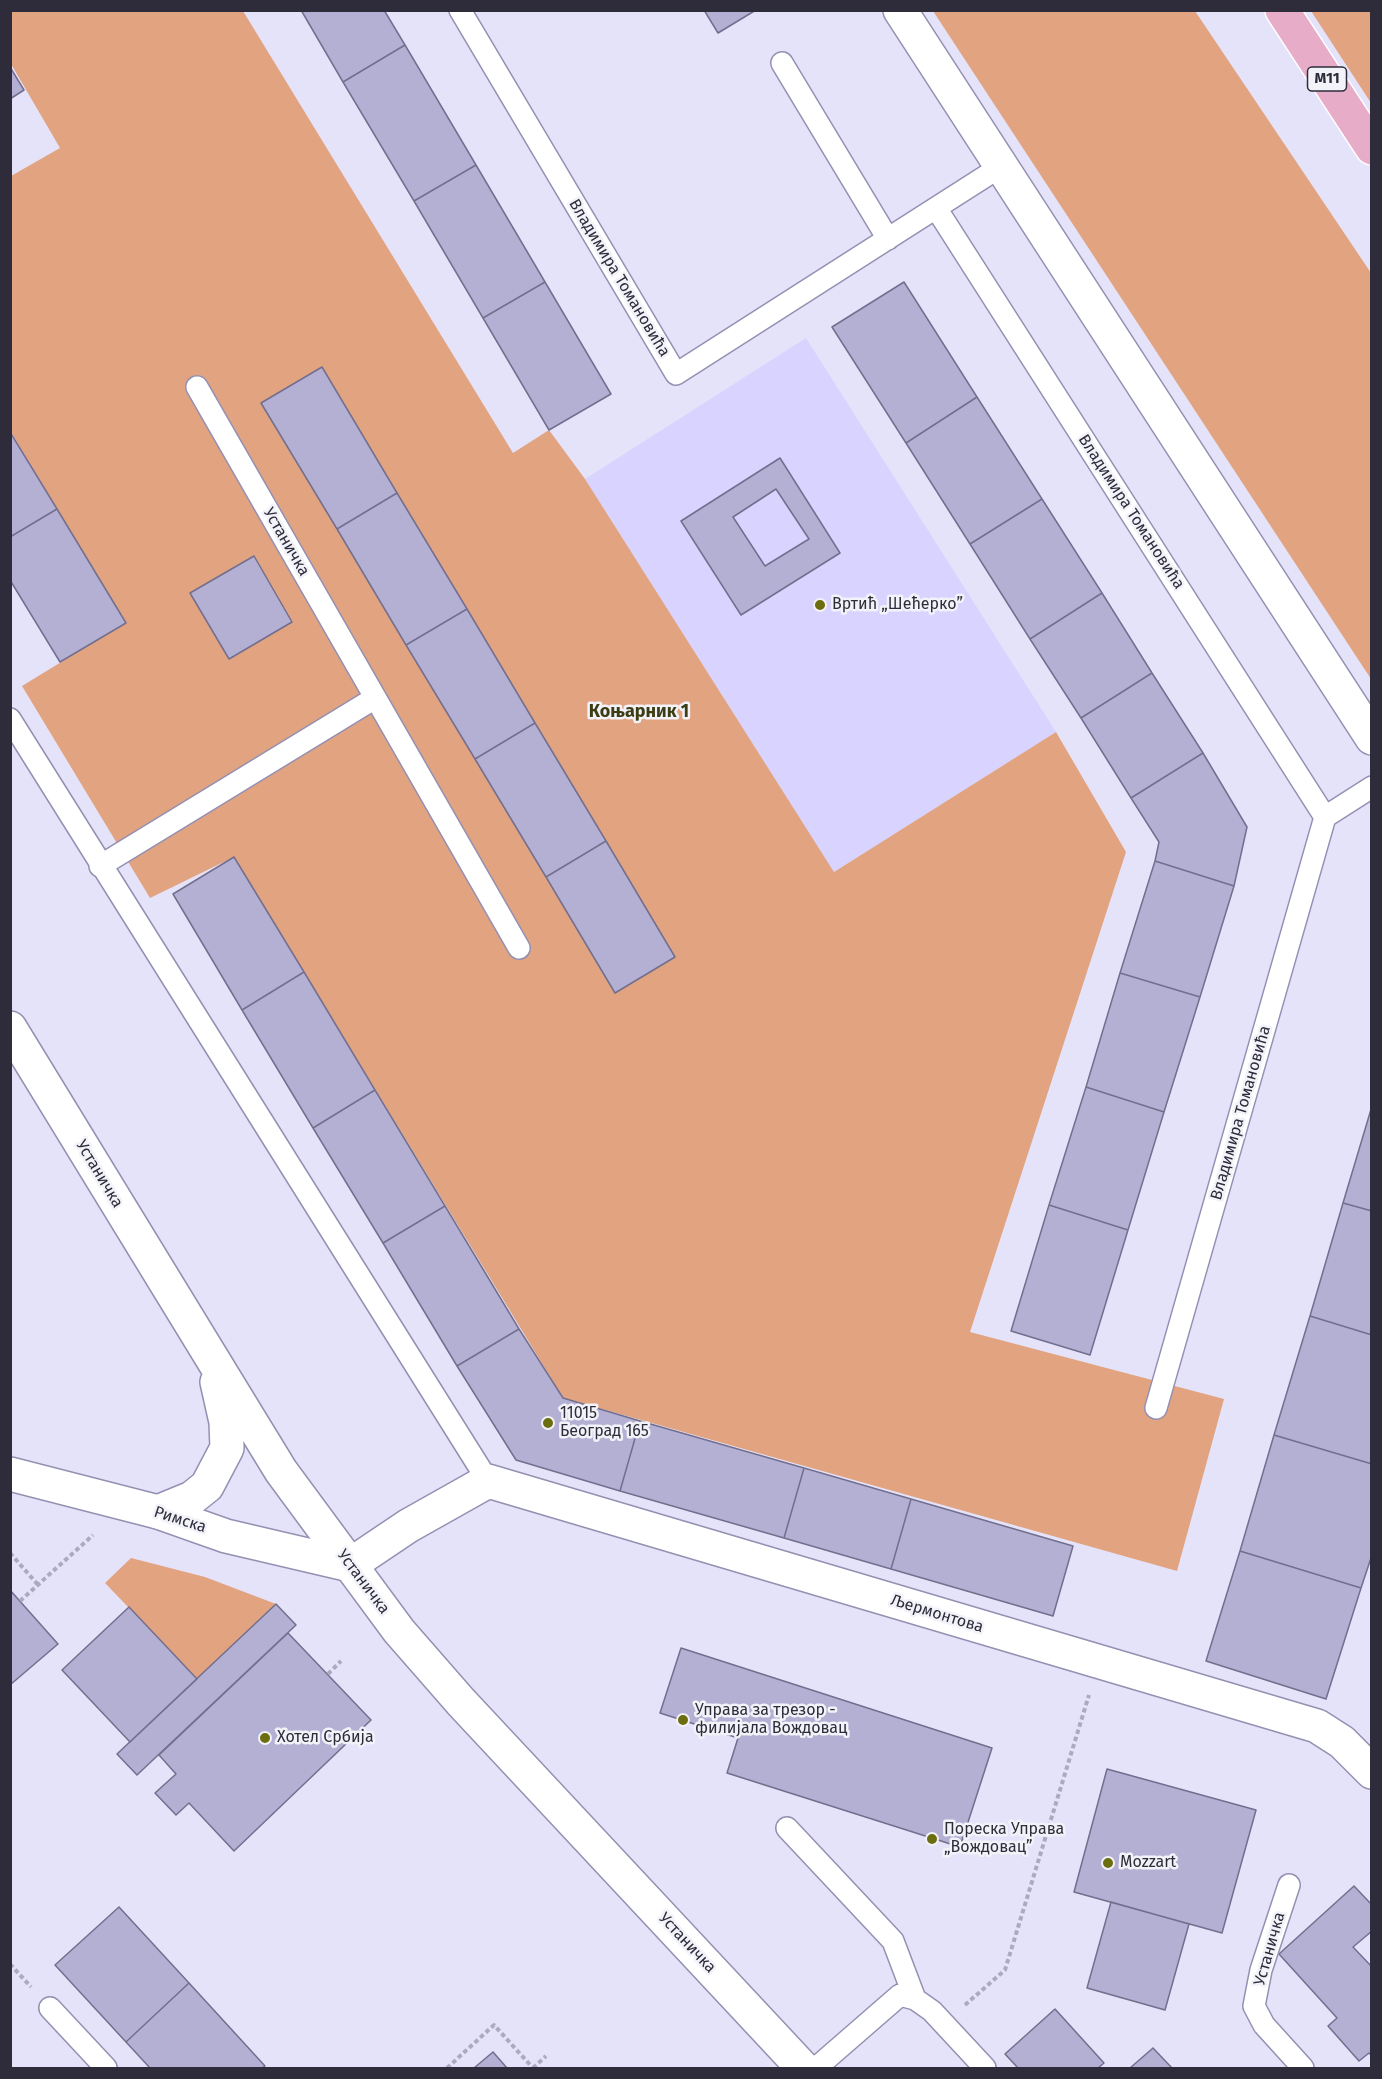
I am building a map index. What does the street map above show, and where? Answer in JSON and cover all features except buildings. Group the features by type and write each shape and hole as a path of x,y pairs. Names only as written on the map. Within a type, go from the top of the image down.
{"highway":[{"name":"M11","path":"1282,10 1371,148"}],"street":[{"path":"900,10 1371,738"},
{"name":"Устаничка","path":"10,1028 281,1471 399,1631 461,1702 803,2068"},
{"path":"158,1512 192,1498 207,1486 227,1449 226,1422 212,1360"},
{"name":"Римска","path":"10,1473 158,1512 226,1536 350,1565"},
{"path":"350,1565 408,1526 488,1481"},
{"name":"Љермонтова","path":"488,1481 1317,1726 1342,1742 1371,1772"}],"lane":[{"name":"Владимира Томановића","path":"460,10 676,374 1000,167"},
{"path":"782,63 888,239"},
{"name":"Владимира Томановића","path":"936,208 1326,817 1156,1408"},
{"name":"Устаничка","path":"197,387 519,948"},
{"path":"100,866 375,698"},
{"path":"10,719 100,866 488,1481"},
{"path":"1326,817 1371,787"},
{"path":"787,1828 892,1941 915,1999"},
{"name":"Устаничка","path":"1289,1884 1261,1970 1254,2006 1264,2025 1303,2068"},
{"path":"816,2068 900,1995 915,1999 945,2024 985,2068"},
{"path":"50,2008 106,2068"}],"path":[{"path":"20,1601 93,1535"},
{"path":"10,1553 39,1586"},
{"path":"328,1674 342,1661"},
{"path":"945,2024 1005,1970 1098,1662"},
{"path":"447,2068 494,2025 533,2068 546,2056"}],"shaded area":[{"path":"11,11 243,11 513,453 549,430 585,479 834,872 1056,732 1126,852 970,1332 1224,1399 1177,1571 563,1398 234,857 150,898 22,686 125,623 11,432 11,176 60,148 11,64"},
{"path":"933,11 1195,11 1371,273 1371,679"},
{"path":"1311,11 1369,11 1372,14 1371,103"},
{"name":"Вртић „Шећерко”","path":"806,338 1056,732 834,872 585,479"},
{"path":"131,1558 205,1577 276,1604 197,1679 105,1583"}],"place":[{"name":"Вртић „Шећерко”","path":"820,605"},
{"name":"11015 Београд 165","path":"548,1423"},
{"name":"Управа за трезор - филијала Вождовац","path":"683,1720"},
{"name":"Хотел Србија","path":"265,1738"},
{"name":"Пореска Управа „Вождовац”","path":"932,1839"},
{"name":"Mozzart","path":"1108,1863"}],"district":[{"name":"Коњарник 1","path":"639,712"}]}
